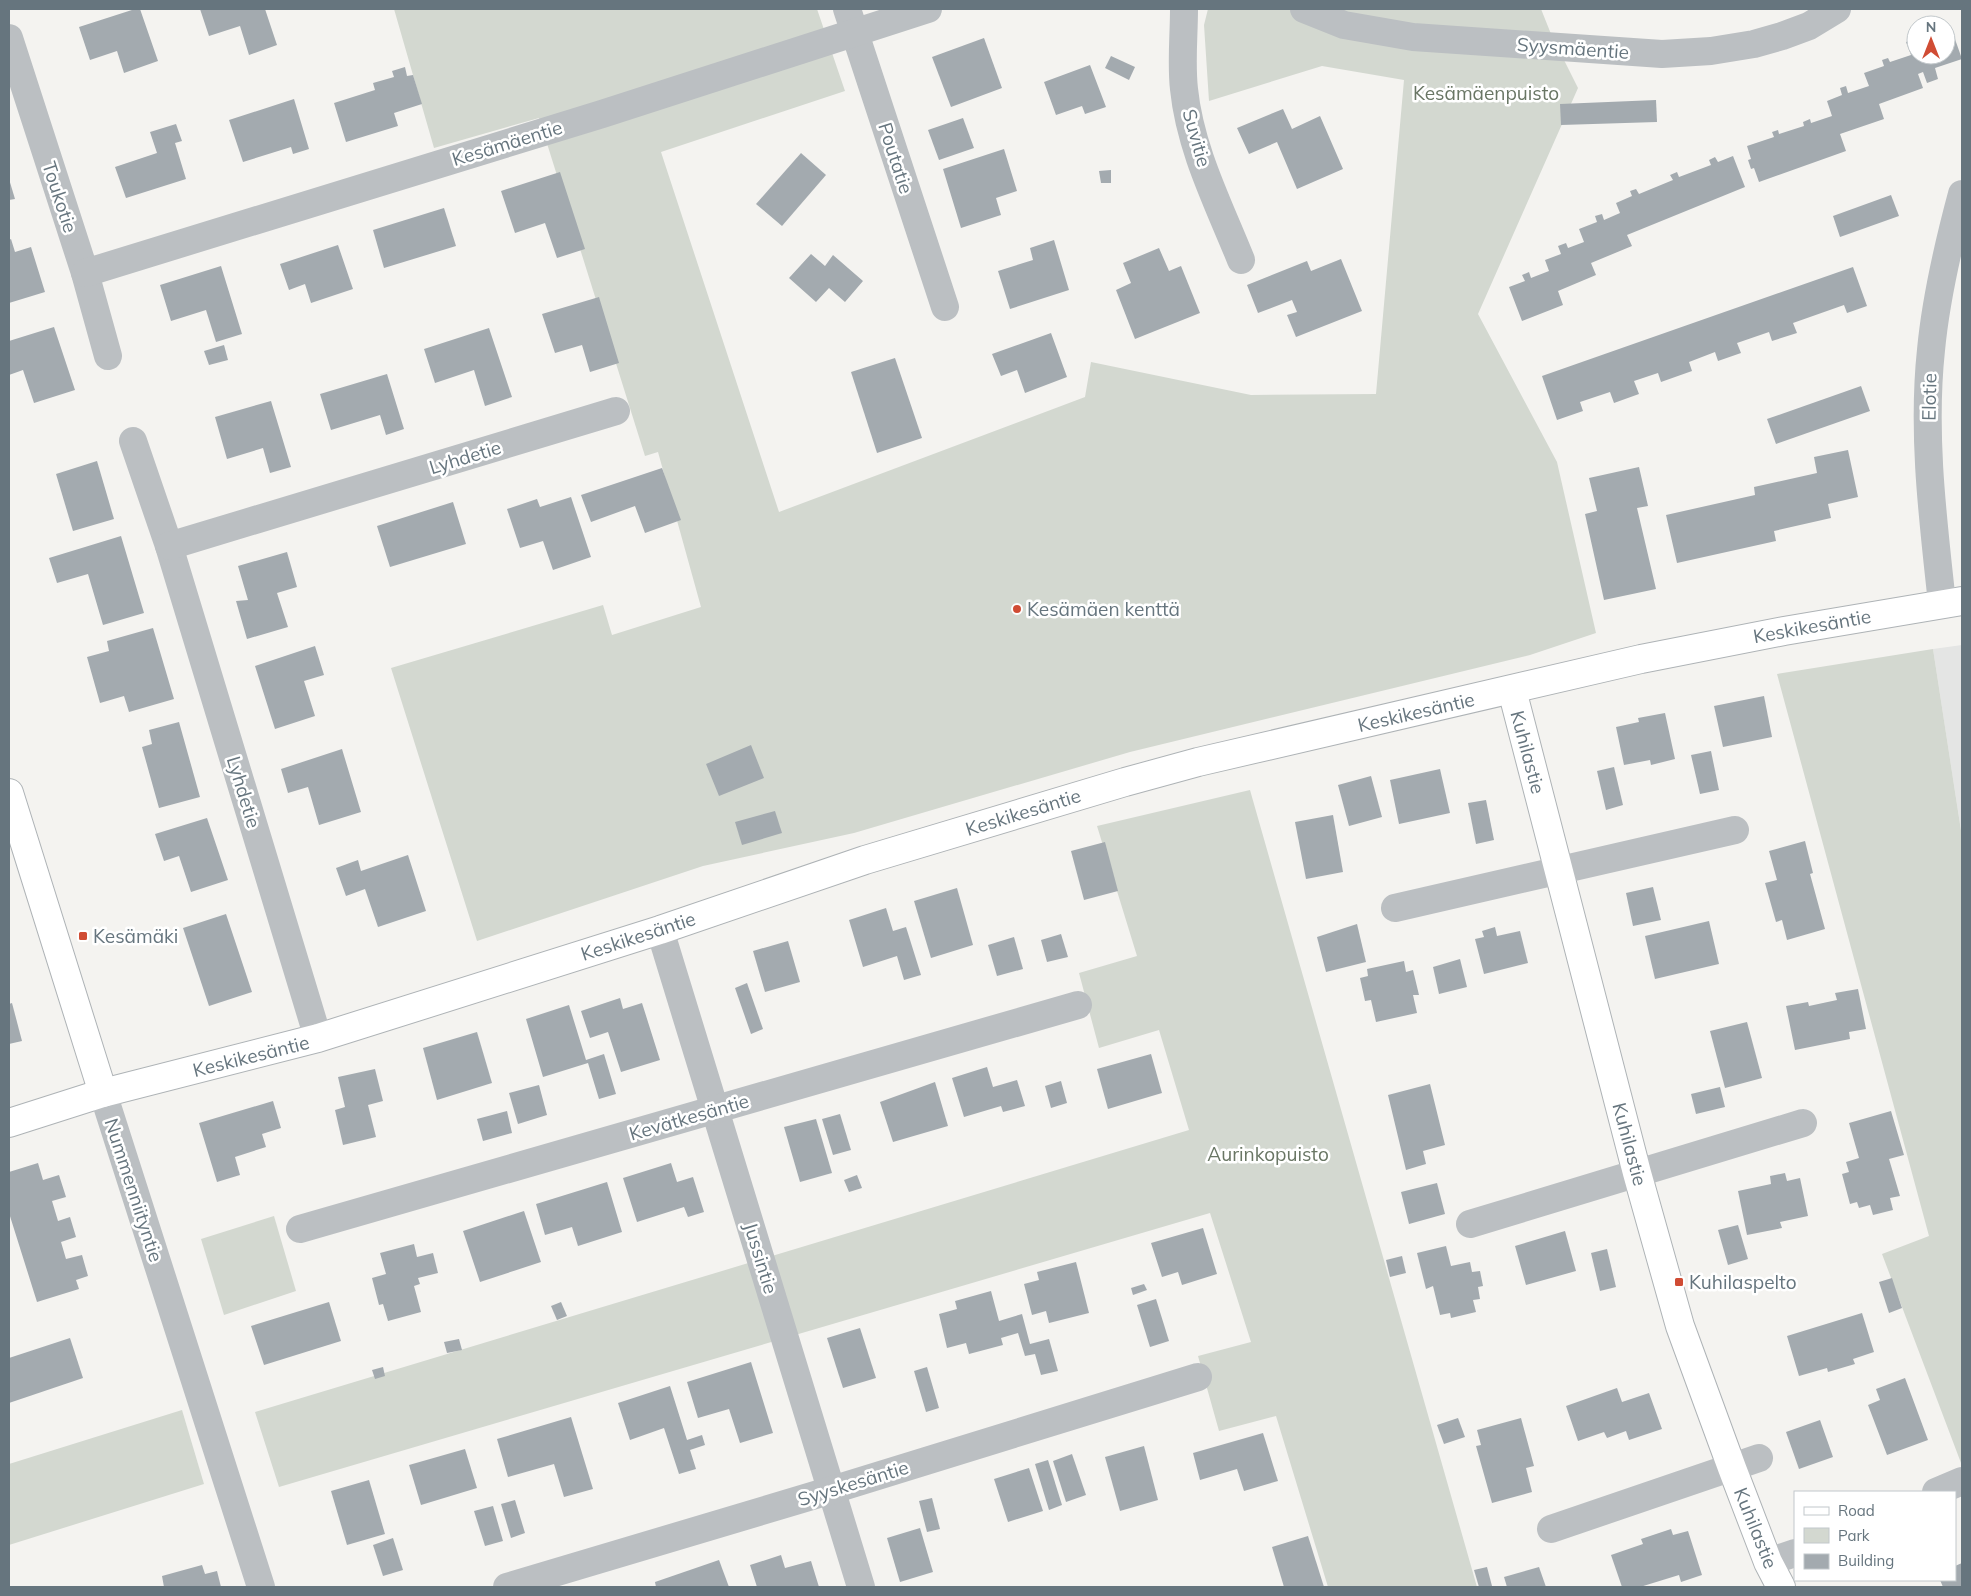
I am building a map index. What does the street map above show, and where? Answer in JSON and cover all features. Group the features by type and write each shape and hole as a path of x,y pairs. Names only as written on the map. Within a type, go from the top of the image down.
{"street":[{"name":"Kesämäentie","path":"85,273 602,114 851,21 928,9"},
{"name":"Suvitie","path":"1184,9 1183,62 1188,113 1194,141 1241,260"},
{"name":"Syysmäentie","path":"1304,9 1344,25 1413,37 1662,54 1711,52 1754,44 1809,26 1837,9"},
{"name":"Poutatie","path":"851,21 945,307"},
{"name":"Toukotie","path":"9,38 85,273 108,356"},
{"name":"Elotie","path":"1952,602 1931,496 1928,401 1930,351 1941,280 1962,194"},
{"name":"Lyhdetie","path":"169,546 616,411"},
{"name":"Lyhdetie","path":"134,441 169,546 318,1038"},
{"name":"Keskikesäntie","path":"9,1123 103,1093 318,1038 660,930 865,860 1102,788 1198,762 1698,648 1784,630 1952,602"},
{"name":"Kuhilastie","path":"1512,690 1638,1173 1680,1326 1768,1562 1781,1587"},
{"name":"Nummenniityntie","path":"9,793 261,1587"},
{"path":"1395,908 1735,830"},
{"name":"Jussintie","path":"660,930 861,1587"},
{"name":"Kevätkesäntie","path":"300,1229 1078,1005"},
{"path":"1470,1224 1804,1123"},
{"name":"Syyskesäntie","path":"507,1587 832,1490 1198,1377"},
{"path":"1551,1529 1759,1458"},
{"path":"1938,1491 1962,1481"},
{"path":"1768,1562 1794,1553"}],"shaded area":[{"path":"1962,645 1962,837 1933,649"}],"green space":[{"name":"Kesämäenpuisto","path":"394,9 817,9 845,91 661,152 779,512 1085,397 1091,362 1251,395 1376,394 1404,80 1322,66 1209,101 1204,25 1208,9 1541,9 1551,34 1578,88 1478,314 1557,462 1596,633 1530,655 1130,752 854,833 703,866 477,941 391,668 603,605 612,635 701,607 658,452 645,456 539,118 434,148"},
{"path":"1933,649 1962,837 1961,1463 1882,1254 1929,1236 1777,674"},
{"name":"Aurinkopuisto","path":"1250,790 1477,1587 1328,1587 1276,1416 1219,1431 1198,1356 1251,1342 1210,1213 279,1487 255,1412 1189,1130 1159,1030 1099,1048 1079,973 1137,956 1097,826"},
{"path":"274,1216 296,1291 224,1315 201,1239"},
{"path":"182,1410 204,1484 9,1545 9,1464"}],"building":[{"path":"140,9 158,61 124,73 117,51 90,60 79,27"},
{"path":"200,9 265,9 277,45 249,55 240,26 209,36"},
{"path":"984,38 1002,88 951,107 932,57"},
{"path":"1956,42 1962,59 1956,61"},
{"path":"1111,56 1135,67 1129,80 1105,68"},
{"path":"1906,57 1906,65 1944,65 1935,68 1938,79 1927,83 1923,72 1918,74 1923,88 1879,104 1884,119 1840,134 1846,151 1759,182 1754,168 1751,169 1748,160 1751,159 1747,146 1774,137 1772,132 1778,130 1779,134 1804,126 1803,122 1810,119 1811,123 1832,116 1827,101 1842,95 1840,88 1846,86 1848,93 1869,86 1864,73 1884,66 1882,60 1888,58 1890,62"},
{"path":"1090,65 1106,107 1085,114 1082,106 1056,115 1044,82"},
{"path":"405,67 407,76 413,75 422,104 394,113 398,126 346,142 334,103 375,90 373,83 394,77 392,71"},
{"path":"294,99 309,149 293,154 291,147 243,162 229,120"},
{"path":"1656,100 1657,122 1561,125 1560,104"},
{"path":"1283,109 1292,129 1320,116 1343,169 1297,189 1277,142 1249,154 1237,128"},
{"path":"963,118 974,148 939,160 928,130"},
{"path":"176,124 182,141 175,143 186,179 126,198 115,167 157,153 150,132"},
{"path":"1004,149 1017,191 996,198 1001,215 961,228 943,169"},
{"path":"801,153 826,175 782,226 756,204"},
{"path":"1733,156 1745,187 1627,235 1632,246 1591,263 1596,275 1558,291 1563,305 1522,321 1509,287 1525,281 1522,275 1529,272 1531,278 1549,271 1545,260 1561,254 1558,246 1566,243 1568,248 1584,242 1579,229 1597,222 1595,216 1602,214 1604,220 1620,213 1616,203 1632,196 1630,191 1636,189 1639,194 1673,180 1670,175 1677,172 1679,177 1711,165 1709,160 1715,157 1718,162"},
{"path":"1111,170 1111,183 1101,183 1099,171"},
{"path":"560,172 585,249 557,258 545,223 515,233 501,191"},
{"path":"9,179 15,199 9,200"},
{"path":"1891,195 1899,216 1840,237 1833,216"},
{"path":"444,208 456,246 384,268 373,230"},
{"path":"11,239 15,252 31,247 45,292 9,303 9,240"},
{"path":"1054,240 1069,290 1010,309 998,271 1033,260 1030,248"},
{"path":"338,245 353,289 311,303 305,284 289,290 280,264"},
{"path":"1159,248 1169,271 1181,266 1200,313 1135,339 1116,290 1131,283 1123,263"},
{"path":"811,254 825,266 833,255 863,281 845,302 829,288 816,302 789,278"},
{"path":"1341,259 1362,311 1296,337 1287,315 1297,312 1292,300 1258,313 1247,285 1307,261 1311,271"},
{"path":"221,266 242,334 216,342 206,310 171,321 160,285"},
{"path":"1853,267 1867,306 1847,313 1844,305 1793,323 1797,333 1772,341 1769,332 1737,343 1741,353 1718,361 1715,352 1689,362 1692,371 1661,382 1658,373 1634,381 1639,394 1614,403 1610,392 1580,402 1583,411 1557,420 1542,376"},
{"path":"599,297 619,363 590,372 582,345 555,353 542,314"},
{"path":"54,327 75,390 34,403 23,370 9,375 9,341"},
{"path":"489,328 512,397 485,406 474,370 435,383 424,349"},
{"path":"1051,333 1067,377 1025,393 1017,370 1001,376 992,354"},
{"path":"224,345 228,360 209,365 204,351"},
{"path":"895,358 922,438 877,453 851,372"},
{"path":"387,374 404,429 386,435 380,415 331,430 320,394"},
{"path":"1861,386 1870,411 1776,444 1767,419"},
{"path":"271,401 291,467 270,473 263,448 227,459 215,417"},
{"path":"1848,450 1858,497 1828,504 1831,518 1774,531 1776,541 1677,563 1666,515 1755,495 1754,487 1817,473 1814,457"},
{"path":"97,461 114,519 73,531 56,474"},
{"path":"1639,467 1648,506 1637,508 1656,589 1604,600 1585,514 1597,511 1589,478"},
{"path":"662,468 681,520 645,533 635,506 591,522 581,495"},
{"path":"571,497 591,557 553,570 543,541 520,548 507,509 537,499 540,507"},
{"path":"453,502 466,544 390,567 377,526"},
{"path":"121,536 144,613 103,625 88,574 57,583 49,558"},
{"path":"287,552 297,587 277,593 288,627 247,639 236,601 248,600 238,566"},
{"path":"153,628 174,699 129,712 124,696 100,703 87,657 109,651 107,641"},
{"path":"315,646 324,675 304,681 315,716 275,729 255,666"},
{"path":"1764,696 1772,737 1723,747 1714,706"},
{"path":"1665,713 1675,759 1651,765 1650,760 1624,765 1616,727 1639,722 1638,718"},
{"path":"179,722 200,797 159,808 142,747 152,744 149,730"},
{"path":"751,745 764,778 719,796 706,764"},
{"path":"342,749 361,812 319,825 308,787 288,793 281,769"},
{"path":"1711,751 1719,790 1700,794 1691,755"},
{"path":"1614,767 1623,805 1606,810 1597,771"},
{"path":"1440,769 1450,813 1399,824 1390,780"},
{"path":"1371,776 1382,817 1349,826 1338,785"},
{"path":"1486,800 1494,840 1476,844 1468,803"},
{"path":"775,811 782,833 742,845 735,822"},
{"path":"1333,815 1343,872 1306,879 1295,822"},
{"path":"207,818 228,880 191,892 179,856 164,861 155,834"},
{"path":"1805,841 1813,873 1810,874 1825,929 1787,940 1782,920 1776,922 1765,883 1777,880 1769,851"},
{"path":"1105,842 1118,891 1084,900 1071,851"},
{"path":"408,855 426,911 378,927 365,889 346,896 336,868 358,860 361,871"},
{"path":"1653,887 1661,920 1633,926 1626,893"},
{"path":"957,888 973,945 931,958 914,901"},
{"path":"886,908 893,931 906,927 921,975 904,980 897,956 863,967 849,920"},
{"path":"226,914 252,992 209,1006 183,928"},
{"path":"1709,921 1719,964 1655,979 1645,936"},
{"path":"1357,924 1366,962 1326,972 1317,937"},
{"path":"1495,927 1497,936 1520,931 1528,963 1484,974 1475,939 1484,937 1482,931"},
{"path":"1061,934 1068,957 1047,962 1041,940"},
{"path":"1014,937 1023,969 997,976 988,945"},
{"path":"788,941 800,982 765,992 753,951"},
{"path":"1460,959 1467,987 1439,994 1433,967"},
{"path":"1404,961 1406,972 1413,970 1419,995 1413,995 1417,1013 1376,1022 1371,1000 1365,1001 1360,978 1368,976 1367,969"},
{"path":"747,983 763,1029 751,1034 735,988"},
{"path":"1858,989 1866,1029 1849,1032 1850,1039 1795,1050 1786,1006 1808,1002 1809,1006 1837,1000 1835,993"},
{"path":"620,998 623,1009 642,1003 660,1060 621,1072 608,1032 590,1038 581,1011"},
{"path":"12,1003 22,1041 9,1044 9,1004"},
{"path":"569,1005 586,1060 604,1054 616,1094 599,1099 588,1063 543,1077 526,1019"},
{"path":"1747,1022 1762,1078 1725,1088 1710,1031"},
{"path":"477,1032 492,1083 437,1100 423,1048"},
{"path":"1151,1054 1162,1093 1108,1109 1097,1069"},
{"path":"987,1067 993,1087 1017,1080 1025,1106 1003,1112 1001,1106 964,1117 952,1078"},
{"path":"375,1069 383,1101 368,1105 376,1137 343,1145 335,1110 345,1107 338,1077"},
{"path":"1061,1081 1067,1103 1051,1108 1045,1086"},
{"path":"935,1082 948,1126 893,1142 880,1102"},
{"path":"1430,1084 1445,1145 1423,1151 1426,1164 1406,1170 1388,1095"},
{"path":"539,1085 547,1115 518,1124 509,1093"},
{"path":"1720,1087 1725,1107 1696,1114 1691,1094"},
{"path":"273,1101 281,1128 262,1134 266,1147 235,1157 240,1175 217,1182 199,1123"},
{"path":"507,1111 512,1133 483,1141 477,1119"},
{"path":"1891,1111 1904,1155 1889,1159 1900,1196 1890,1198 1893,1210 1873,1215 1870,1205 1859,1208 1857,1202 1850,1204 1842,1174 1849,1172 1846,1162 1859,1158 1849,1123"},
{"path":"840,1114 851,1150 833,1155 822,1119"},
{"path":"816,1119 832,1173 800,1182 784,1127"},
{"path":"38,1163 43,1180 59,1175 66,1197 52,1201 58,1221 70,1217 76,1237 61,1242 66,1259 82,1255 88,1276 76,1280 79,1289 37,1302 9,1213 9,1172"},
{"path":"671,1163 677,1182 693,1177 704,1212 688,1217 684,1207 637,1222 623,1178"},
{"path":"1785,1173 1787,1181 1800,1178 1808,1216 1780,1222 1782,1228 1747,1235 1738,1191 1771,1184 1770,1176"},
{"path":"857,1175 862,1188 849,1192 844,1180"},
{"path":"607,1182 622,1232 578,1246 572,1227 545,1235 536,1204"},
{"path":"1437,1183 1445,1214 1409,1224 1401,1192"},
{"path":"524,1211 541,1262 480,1282 463,1231"},
{"path":"1738,1225 1748,1259 1728,1265 1718,1230"},
{"path":"1203,1228 1217,1274 1182,1285 1178,1272 1162,1277 1151,1243"},
{"path":"1565,1231 1576,1271 1526,1285 1515,1246"},
{"path":"414,1244 417,1257 433,1253 438,1273 418,1278 420,1284 414,1286 421,1312 388,1321 383,1304 379,1305 372,1278 386,1274 380,1253"},
{"path":"1446,1246 1451,1266 1470,1262 1472,1272 1480,1271 1483,1286 1478,1287 1480,1299 1473,1300 1476,1312 1451,1318 1450,1313 1440,1315 1433,1286 1426,1289 1417,1253"},
{"path":"1607,1249 1616,1287 1600,1291 1591,1253"},
{"path":"1402,1256 1406,1273 1390,1277 1386,1260"},
{"path":"1076,1262 1089,1313 1049,1323 1046,1311 1032,1315 1024,1284 1039,1280 1037,1272"},
{"path":"1892,1278 1902,1308 1889,1313 1879,1282"},
{"path":"1144,1284 1147,1290 1133,1295 1131,1288"},
{"path":"991,1291 999,1321 1022,1314 1030,1344 1049,1339 1058,1371 1041,1375 1035,1354 1025,1356 1018,1333 1001,1338 1003,1345 969,1354 966,1343 947,1348 939,1314 957,1309 955,1301"},
{"path":"1156,1299 1169,1341 1150,1347 1137,1305"},
{"path":"329,1302 341,1341 264,1365 251,1326"},
{"path":"561,1302 567,1316 557,1320 551,1306"},
{"path":"1862,1313 1874,1352 1853,1359 1855,1364 1828,1372 1827,1368 1799,1376 1787,1336"},
{"path":"860,1328 876,1378 843,1388 827,1338"},
{"path":"70,1338 83,1378 9,1403 9,1358"},
{"path":"459,1339 462,1350 447,1353 444,1342"},
{"path":"751,1362 773,1433 740,1443 729,1409 698,1418 687,1382"},
{"path":"383,1367 385,1376 375,1379 372,1370"},
{"path":"927,1367 939,1408 926,1412 914,1371"},
{"path":"1905,1378 1928,1440 1887,1455 1868,1405 1880,1400 1876,1389"},
{"path":"670,1386 687,1440 702,1435 705,1445 690,1450 696,1469 679,1474 664,1428 630,1440 618,1403"},
{"path":"1617,1388 1622,1402 1649,1393 1662,1429 1629,1440 1626,1431 1607,1438 1604,1432 1578,1441 1566,1406"},
{"path":"571,1417 593,1489 564,1497 554,1464 508,1477 497,1439"},
{"path":"1458,1418 1465,1437 1444,1444 1437,1425"},
{"path":"1521,1418 1534,1466 1526,1468 1532,1492 1492,1503 1476,1446 1481,1445 1477,1430"},
{"path":"1820,1420 1833,1457 1799,1469 1786,1432"},
{"path":"1263,1433 1278,1481 1244,1491 1237,1469 1200,1480 1193,1453"},
{"path":"1144,1446 1158,1500 1120,1511 1105,1457"},
{"path":"465,1449 477,1488 421,1505 409,1465"},
{"path":"1072,1454 1086,1495 1066,1502 1053,1461"},
{"path":"1048,1460 1062,1505 1049,1510 1035,1464"},
{"path":"1029,1468 1043,1511 1008,1522 994,1479"},
{"path":"369,1480 385,1534 347,1545 331,1491"},
{"path":"932,1498 940,1529 927,1532 919,1501"},
{"path":"515,1500 525,1533 511,1538 501,1504"},
{"path":"493,1506 503,1541 485,1546 474,1511"},
{"path":"920,1528 933,1572 900,1582 887,1538"},
{"path":"1671,1529 1673,1535 1688,1531 1702,1575 1681,1582 1679,1575 1640,1587 1622,1587 1611,1555 1643,1544 1641,1539"},
{"path":"1308,1536 1324,1587 1284,1587 1272,1547"},
{"path":"393,1538 403,1570 383,1576 373,1545"},
{"path":"781,1555 785,1568 811,1561 819,1587 757,1587 750,1565"},
{"path":"719,1560 729,1587 656,1587 655,1582"},
{"path":"1962,1563 1962,1587 1943,1587 1940,1581 1956,1581 1956,1566"},
{"path":"202,1565 205,1574 217,1571 221,1587 164,1587 162,1576"},
{"path":"1487,1567 1492,1586 1479,1587 1474,1570"},
{"path":"1539,1567 1546,1587 1507,1587 1504,1577"}],"place":[{"name":"Kesämäen kenttä","path":"1017,609"},
{"name":"Kesämäki","path":"83,936"},
{"name":"Kuhilaspelto","path":"1679,1282"}]}
